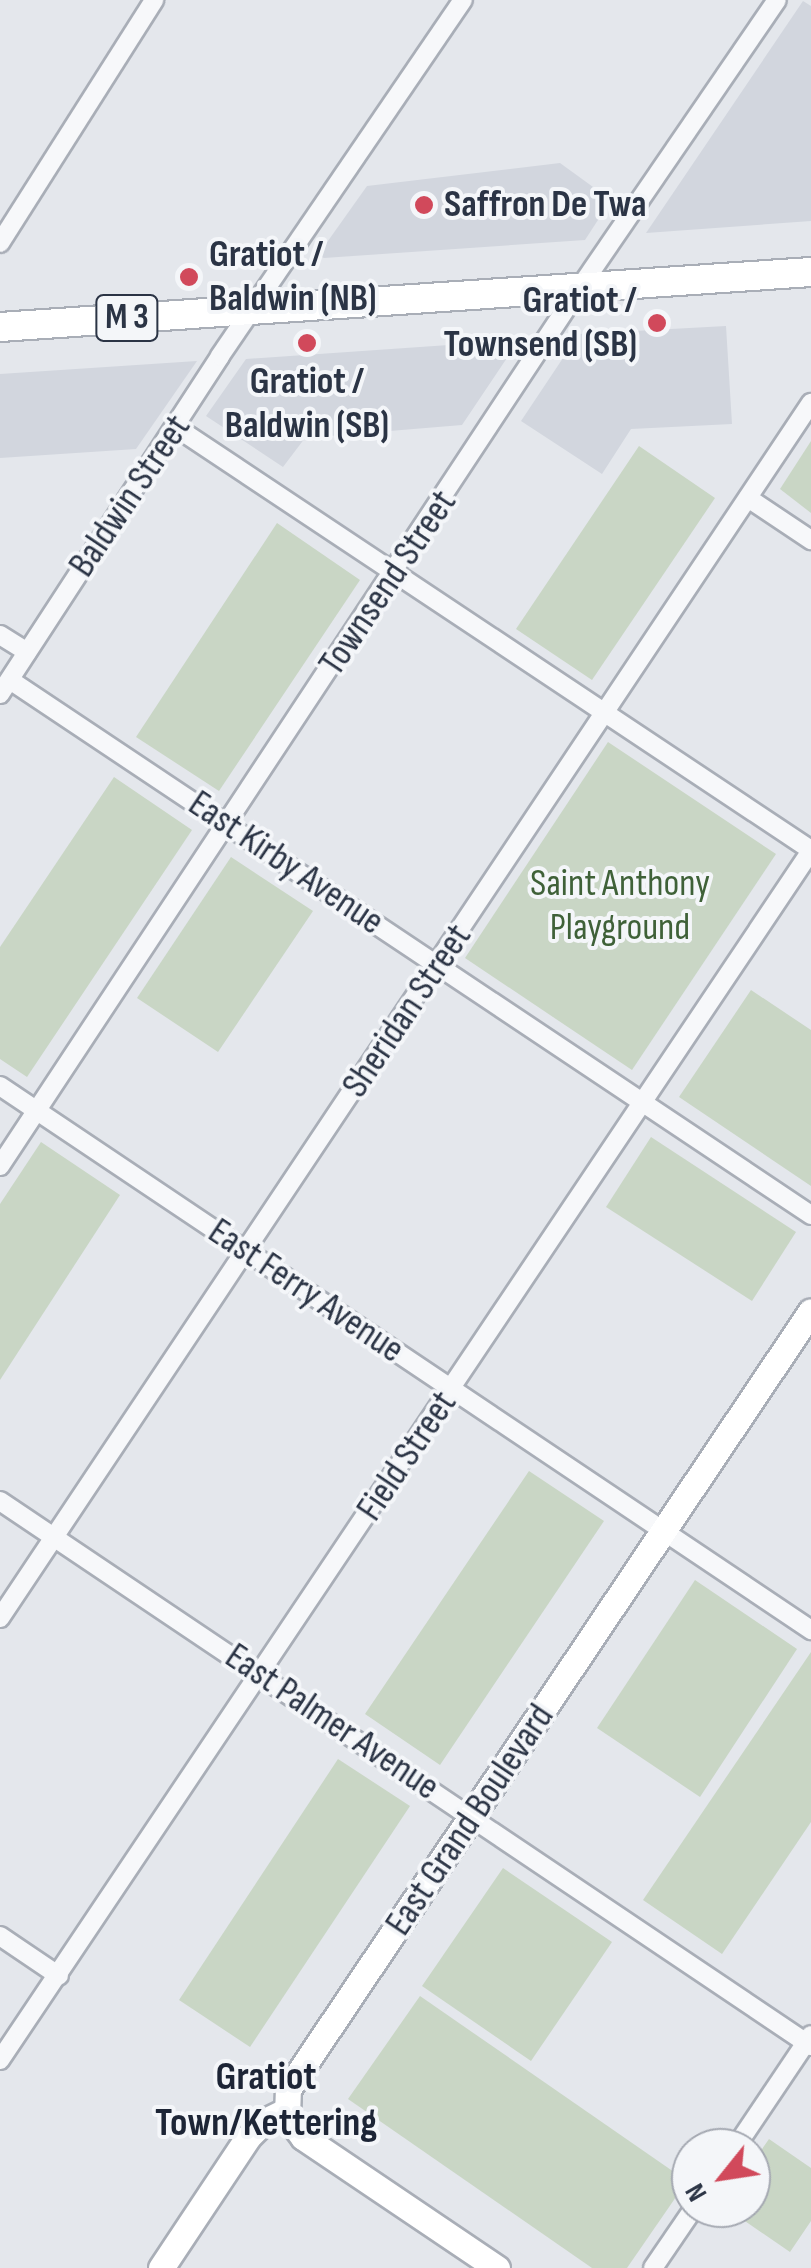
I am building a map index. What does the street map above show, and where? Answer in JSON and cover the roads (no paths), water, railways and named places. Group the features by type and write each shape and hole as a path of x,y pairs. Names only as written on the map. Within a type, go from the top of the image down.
{"main road":[{"name":"M 3","path":"0,326 811,272"},
{"name":"East Grand Boulevard","path":"286,2111 293,2080 811,1310"},
{"path":"161,2268 248,2137 263,2122 286,2111 303,2137 497,2268"}],"street":[{"path":"0,243 154,0"},
{"name":"Baldwin Street","path":"5,687 463,0"},
{"name":"Townsend Street","path":"0,1166 579,289 776,0"},
{"name":"Sheridan Street","path":"0,1618 811,403"},
{"path":"177,428 811,850"},
{"path":"748,498 811,540"},
{"path":"0,635 26,652"},
{"name":"East Kirby Avenue","path":"5,687 227,825 811,1214"},
{"name":"Field Street","path":"0,2060 811,850"},
{"name":"East Ferry Avenue","path":"0,1086 811,1630"},
{"name":"East Palmer Avenue","path":"0,1501 809,2041"},
{"path":"0,1936 59,1976"},
{"path":"748,2128 809,2041"},
{"path":"654,2268 681,2228"}],"place":[{"name":"Saffron De Twa","path":"424,205"},
{"name":"Gratiot / Baldwin (NB)","path":"189,277"},
{"name":"Gratiot / Townsend (SB)","path":"657,323"},
{"name":"Gratiot / Baldwin (SB)","path":"307,343"}],"district":[{"name":"Gratiot Town/Kettering","path":"266,2100"}],"park label":[{"name":"Saint Anthony Playground","path":"620,906"}]}
